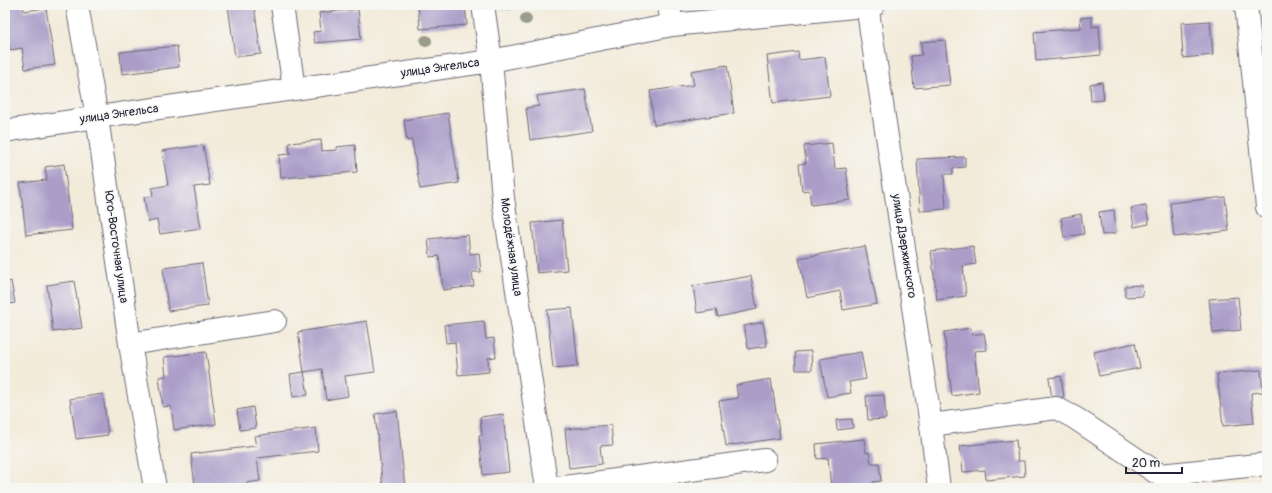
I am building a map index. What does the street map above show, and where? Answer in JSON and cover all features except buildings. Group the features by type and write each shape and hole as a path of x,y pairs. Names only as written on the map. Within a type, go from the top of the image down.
{"street":[{"name":"Юго-Восточная улица","path":"77,5 97,117 130,344 155,488"},
{"path":"282,5 294,89"},
{"name":"Молодёжная улица","path":"483,5 491,61 503,198 547,488"},
{"name":"улица Энгельса","path":"5,131 491,61 670,15 869,5"},
{"name":"улица Дзержинского","path":"869,5 939,488"},
{"path":"1246,5 1267,208"},
{"path":"130,344 275,320"},
{"path":"931,425 1056,408 1075,418 1160,475 1267,464"},
{"path":"557,488 765,460"}]}
